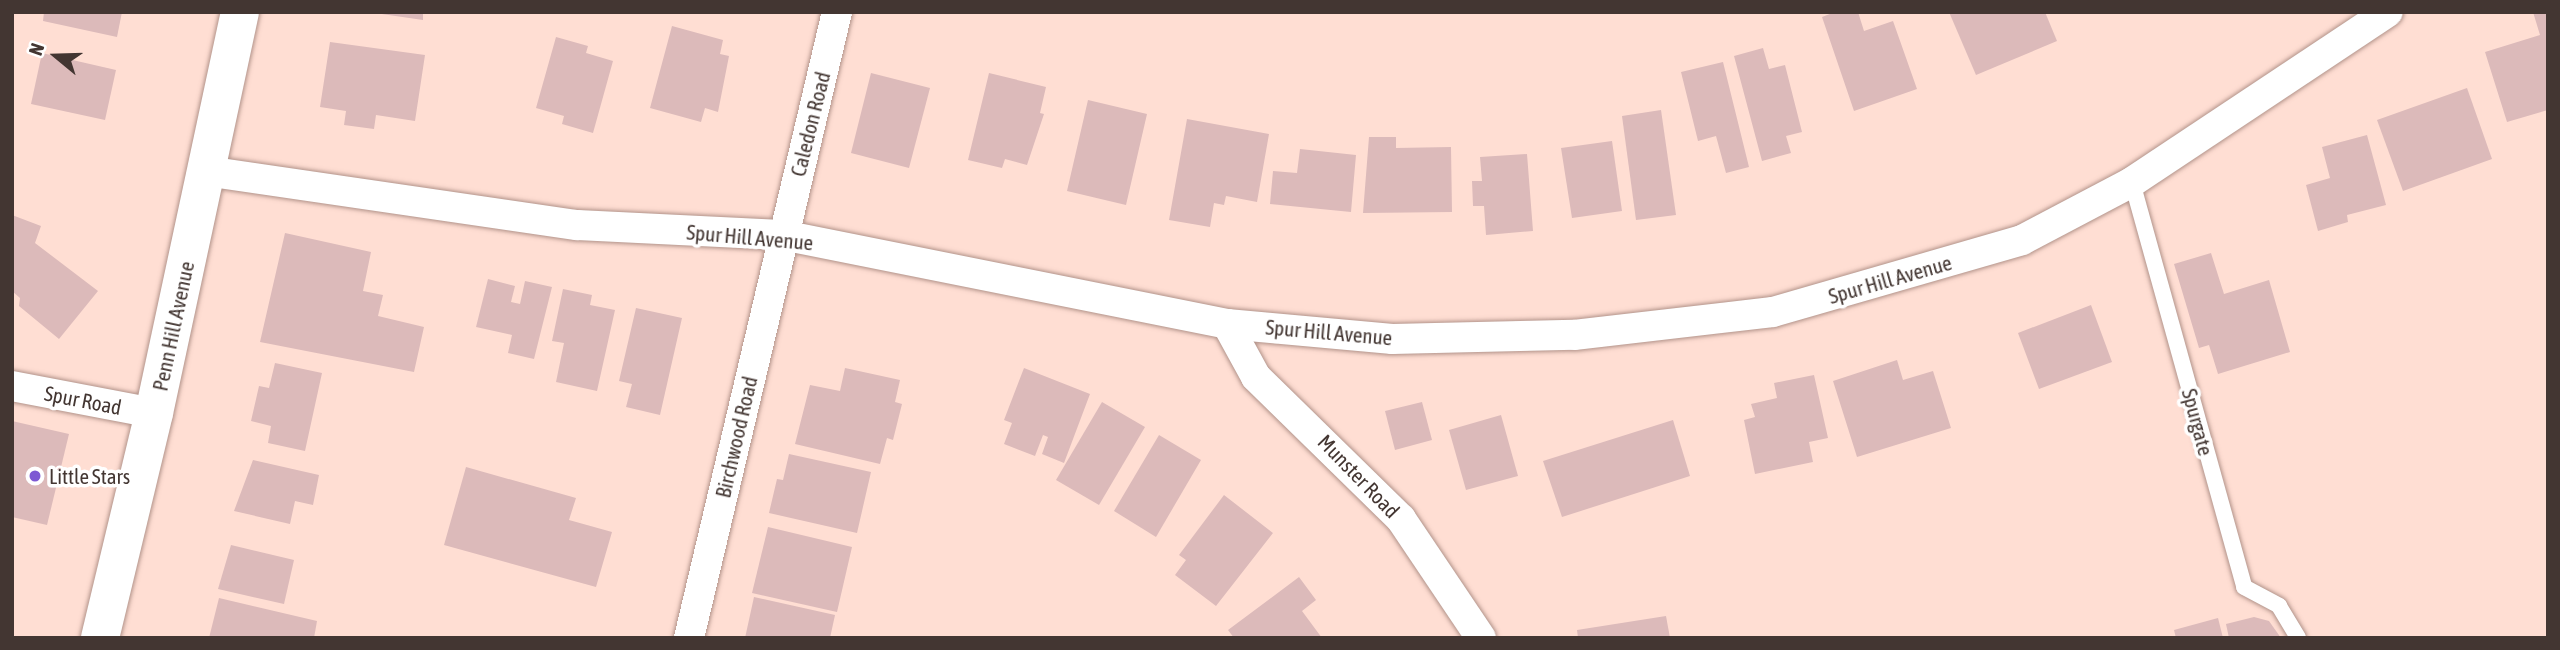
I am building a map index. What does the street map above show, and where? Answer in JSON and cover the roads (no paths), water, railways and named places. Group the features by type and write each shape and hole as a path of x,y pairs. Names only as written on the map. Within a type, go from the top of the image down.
{"street":[{"name":"Penn Hill Avenue","path":"100,638 154,413 240,12"},
{"name":"Caledon Road","path":"782,235 837,12"},
{"name":"Spur Hill Avenue","path":"206,171 577,225 782,235 1227,324 1418,338 1574,335 1773,312 2022,240 2132,182 2388,12"},
{"name":"Birchwood Road","path":"689,638 782,235"},
{"name":"Munster Road","path":"1227,324 1256,377 1402,519 1481,638"},
{"name":"Spur Road","path":"12,386 154,413"}],"lane":[{"name":"Spurgate","path":"2132,182 2244,587 2279,606 2298,638"}],"place":[{"name":"Little Stars","path":"35,476"}]}
